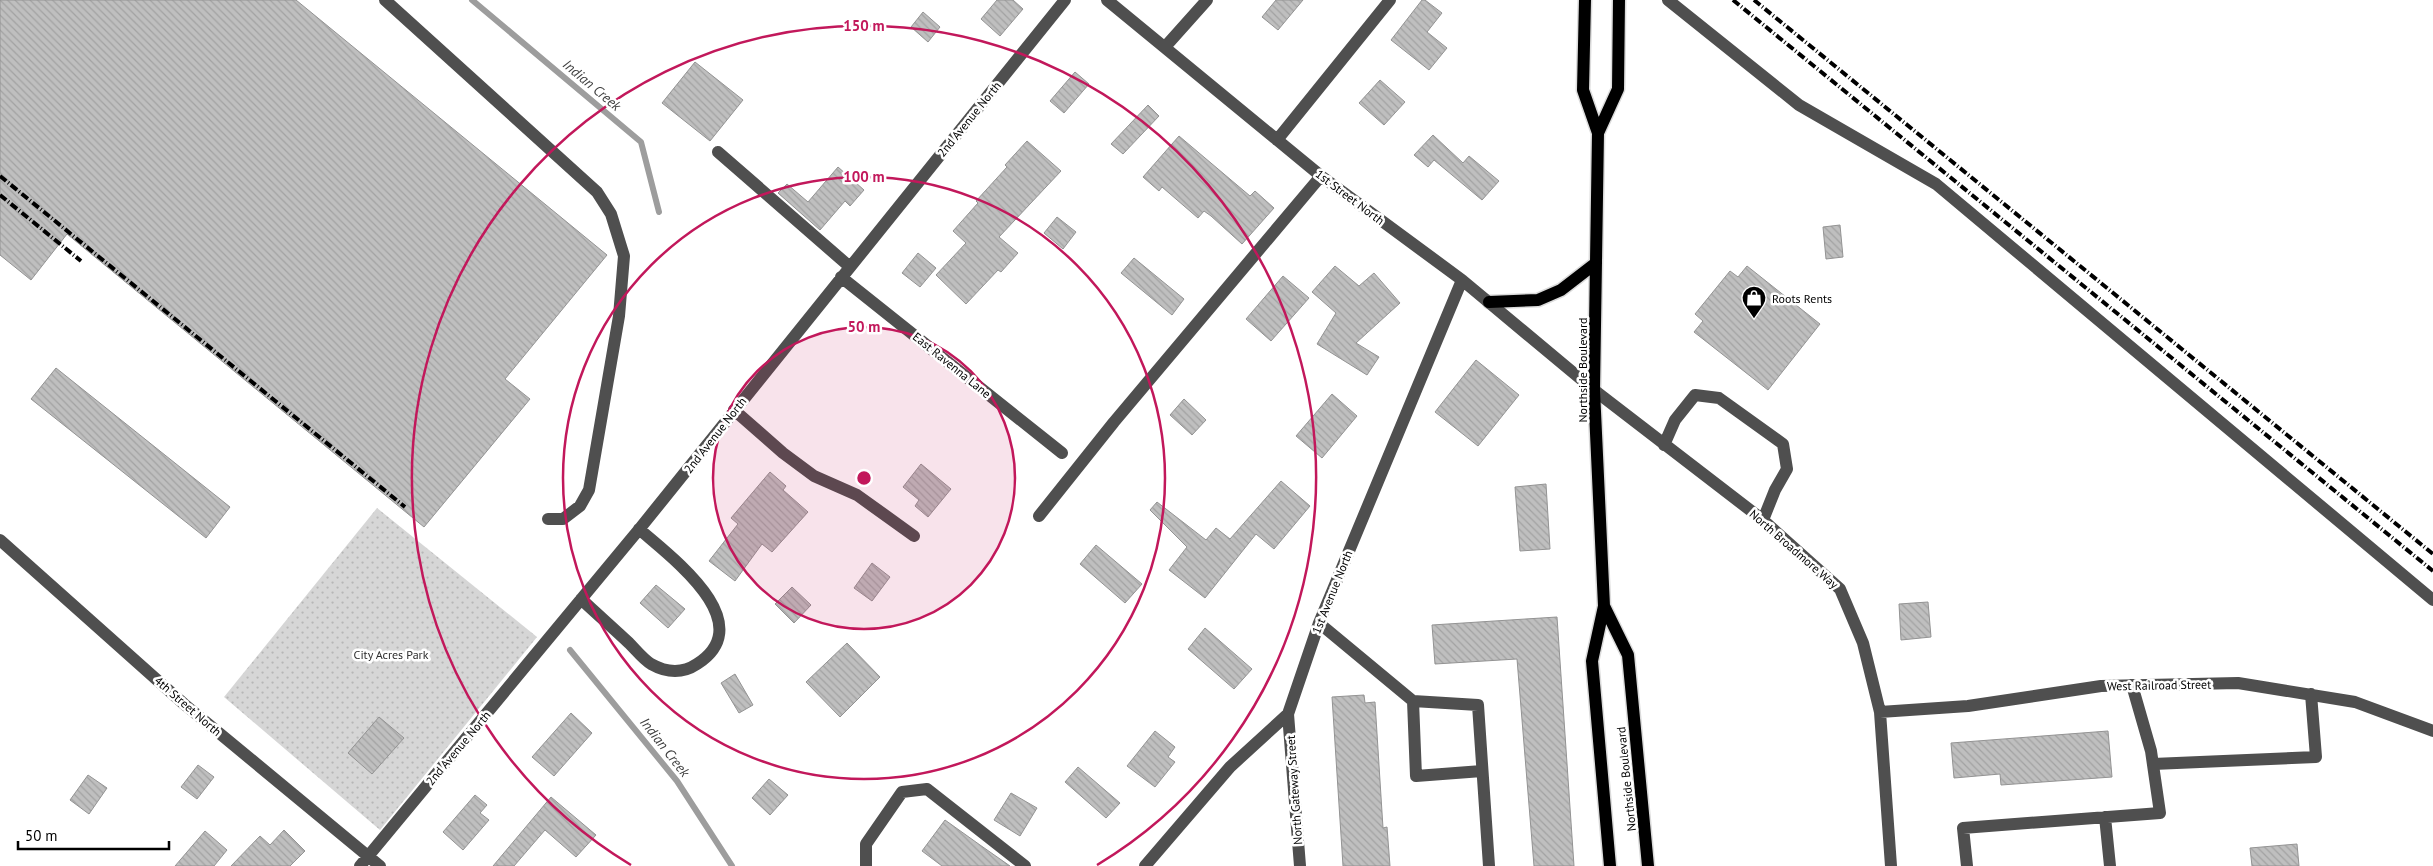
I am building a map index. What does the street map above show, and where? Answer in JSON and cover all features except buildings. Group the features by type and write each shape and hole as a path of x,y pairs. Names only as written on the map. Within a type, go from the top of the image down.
{"main road":[{"name":"Northside Boulevard","path":"1598,133 1618,89 1619,0"},
{"name":"Northside Boulevard","path":"1585,1 1583,90 1598,133 1594,390 1604,606 1592,661 1610,866"},
{"path":"1489,302 1538,300 1561,290 1596,263"},
{"name":"Northside Boulevard","path":"1604,606 1628,655 1648,866"}],"street":[{"path":"385,0 597,192 611,214 624,256 619,316 598,449 589,490 580,506 563,519 548,519"},
{"name":"2nd Avenue North","path":"364,861 639,529 1065,0"},
{"name":"1st Street North","path":"1108,0 1322,176 1462,280 1594,390"},
{"path":"1165,47 1207,0"},
{"path":"1278,140 1390,0"},
{"path":"1668,0 1799,104 1936,184 2433,600"},
{"path":"718,152 850,266"},
{"path":"1039,516 1114,422 1322,176"},
{"name":"East Ravenna Lane","path":"841,277 1062,453"},
{"name":"1st Avenue North","path":"1145,866 1230,767 1288,714 1319,623 1462,280"},
{"name":"North Broadmore Way","path":"1594,390 1763,520 1840,589 1863,643 1880,712 1891,866"},
{"path":"1664,445 1675,420 1695,395 1719,398 1782,444 1787,468 1775,490 1763,520"},
{"path":"734,410 783,453 814,476 857,495 914,536"},
{"path":"582,599 650,663 670,672 687,670 709,656 718,640 719,621 714,604 685,570 639,529"},
{"name":"4th Street North","path":"0,541 364,861 380,866"},
{"path":"1319,623 1413,701 1478,705 1489,866"},
{"name":"West Railroad Street","path":"1880,712 1968,706 2101,686 2238,683 2356,702 2433,731"},
{"path":"1967,866 1963,828 2160,813 2153,764 2132,686"},
{"path":"2153,764 2316,757 2311,694"},
{"path":"1413,701 1416,776 1482,771"},
{"name":"North Gateway Street","path":"1288,714 1300,866"},
{"path":"866,866 866,844 902,792 927,788 1025,866"},
{"path":"2105,817 2110,866"}],"green space":[{"name":"City Acres Park","path":"377,508 537,637 380,830 224,697"}],"waterway":[{"name":"Indian Creek","path":"472,0 641,142 659,212"},
{"name":"Indian Creek","path":"570,650 677,781 732,866"}],"railway":[{"path":"1733,0 2433,571"},
{"path":"1754,0 2433,554"},
{"path":"0,176 405,507"},
{"path":"0,195 81,261"}],"place":[{"name":"Roots Rents","path":"1754,319"}]}
